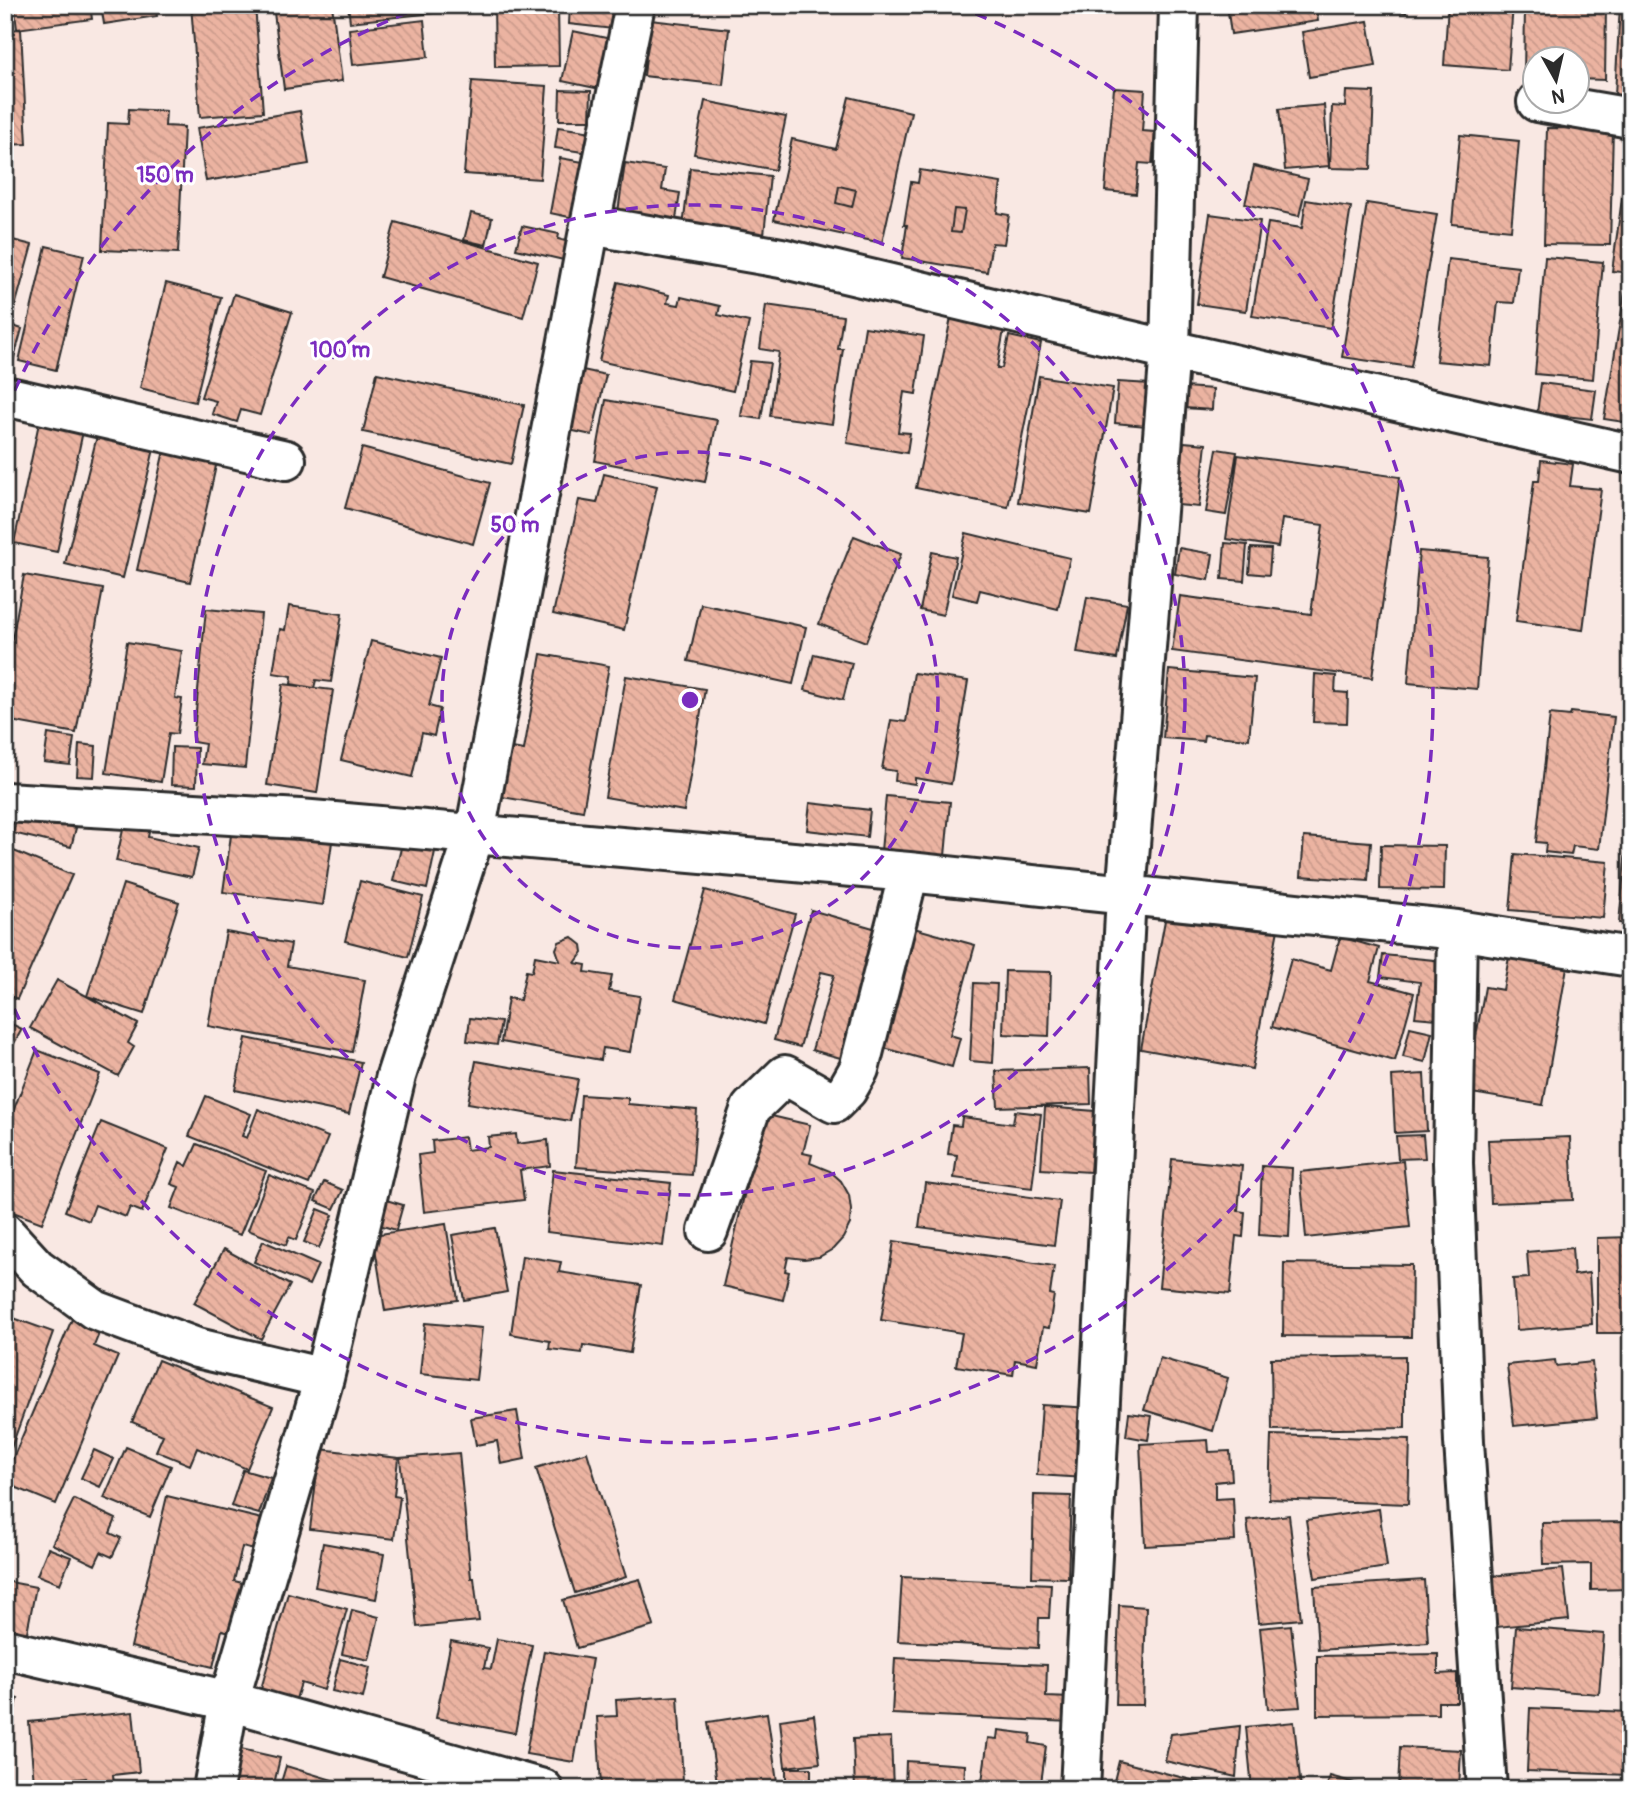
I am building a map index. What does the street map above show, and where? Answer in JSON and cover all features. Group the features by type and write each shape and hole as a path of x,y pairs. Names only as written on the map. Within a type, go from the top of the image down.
{"street":[{"path":"213,1789 229,1701 324,1378 396,1076 475,833 590,225 635,5"},
{"path":"1080,1789 1126,895 1170,350 1179,5"},
{"path":"1590,111 1631,118"},
{"path":"590,225 781,258 1170,350 1631,454"},
{"path":"5,396 286,460"},
{"path":"5,802 300,818 909,872 1457,930 1631,957"},
{"path":"708,1231 751,1108 785,1075 834,1102 847,1090 859,1069 909,872"},
{"path":"1457,930 1453,1163 1464,1442 1487,1789"},
{"path":"5,1233 37,1268 95,1310 197,1348 324,1378"},
{"path":"5,1649 229,1701 543,1789"}],"building":[{"path":"14,5 90,5 92,19 17,29"},
{"path":"101,5 155,5 157,16 104,24"},
{"path":"191,5 255,5 263,112 200,117"},
{"path":"273,5 332,5 342,81 284,89"},
{"path":"348,5 461,5 461,10 350,22"},
{"path":"494,5 558,5 559,66 495,67"},
{"path":"570,5 615,5 613,29 569,24"},
{"path":"1227,5 1316,5 1318,21 1231,34"},
{"path":"1336,5 1407,5 1406,13"},
{"path":"1448,5 1513,5 1508,70 1444,65"},
{"path":"1525,5 1606,5 1605,80 1590,79 1590,46 1524,46"},
{"path":"1620,5 1631,5 1631,96 1615,95"},
{"path":"424,20 428,57 353,65 349,29"},
{"path":"650,20 729,29 723,85 644,76"},
{"path":"1368,21 1376,66 1309,77 1302,32"},
{"path":"21,29 27,144 5,145 5,30"},
{"path":"573,31 616,40 605,90 562,81"},
{"path":"472,81 547,86 540,179 464,174"},
{"path":"1114,88 1145,90 1142,131 1155,132 1152,164 1139,163 1136,194 1105,191"},
{"path":"560,90 591,91 590,120 559,120"},
{"path":"1346,91 1374,92 1371,169 1330,168 1332,106 1345,107"},
{"path":"849,97 911,112 882,243 774,220 792,139 836,149","holes":["839,186 856,190 852,207 836,203"]},
{"path":"705,101 786,117 775,170 694,154"},
{"path":"1324,105 1329,166 1285,170 1279,109"},
{"path":"129,109 166,111 165,126 184,127 178,253 102,250 108,123 128,124"},
{"path":"300,111 309,164 206,181 197,128"},
{"path":"558,127 600,133 597,154 555,148"},
{"path":"1547,128 1613,129 1610,245 1544,244"},
{"path":"1460,135 1519,141 1511,230 1452,224"},
{"path":"560,158 589,163 579,219 550,213"},
{"path":"625,163 665,169 662,190 680,193 676,219 618,212"},
{"path":"1254,166 1308,179 1299,216 1245,204"},
{"path":"690,168 770,176 764,235 683,227"},
{"path":"920,170 1001,183 997,213 1009,215 1004,244 992,243 987,272 902,258 911,182 918,183","holes":["954,209 965,210 961,233 951,232"]},
{"path":"1625,177 1631,178 1631,273 1612,271"},
{"path":"839,186 856,190 852,207 836,203"},
{"path":"1306,200 1351,207 1331,328 1252,316 1268,223 1302,228"},
{"path":"1367,203 1437,214 1411,367 1342,357"},
{"path":"954,209 965,210 961,233 951,232"},
{"path":"471,213 492,218 486,245 464,240"},
{"path":"1210,214 1260,221 1246,311 1197,304"},
{"path":"395,222 538,262 523,317 380,277"},
{"path":"522,226 559,234 558,239 573,243 568,261 516,249"},
{"path":"5,238 32,245 10,325 22,329 10,372 5,371"},
{"path":"46,246 84,255 56,370 19,361"},
{"path":"1545,257 1603,262 1593,379 1535,374"},
{"path":"1448,259 1518,267 1514,303 1498,302 1491,366 1436,361"},
{"path":"1627,279 1631,280 1631,423 1604,419"},
{"path":"618,282 669,295 667,303 679,305 681,297 720,306 718,315 749,322 733,391 599,361"},
{"path":"166,283 221,297 195,402 140,388"},
{"path":"234,294 292,312 260,415 241,410 237,422 212,414 216,401 201,397"},
{"path":"766,305 843,316 838,349 843,349 832,424 770,416 779,352 760,349"},
{"path":"953,308 1006,319 997,368 1002,368 1009,336 1041,343 1008,507 916,488"},
{"path":"865,327 924,336 916,394 904,392 898,432 910,433 907,453 847,443"},
{"path":"750,361 770,363 761,419 741,416"},
{"path":"578,369 606,375 592,435 564,429"},
{"path":"377,373 524,405 511,464 363,432"},
{"path":"1039,376 1113,388 1091,514 1018,502"},
{"path":"1118,382 1150,384 1146,426 1115,423"},
{"path":"1541,383 1596,390 1592,419 1537,413"},
{"path":"1185,387 1213,389 1212,410 1185,408"},
{"path":"606,400 717,420 705,482 595,461"},
{"path":"41,413 85,422 57,552 14,543"},
{"path":"97,436 154,449 123,578 65,564"},
{"path":"1184,442 1206,444 1199,507 1178,505"},
{"path":"165,446 218,457 190,582 137,570"},
{"path":"362,448 490,483 473,544 345,508"},
{"path":"1217,449 1237,452 1226,515 1206,512"},
{"path":"1238,455 1400,477 1372,678 1172,651 1180,596 1311,614 1323,525 1282,519 1278,547 1226,539"},
{"path":"1541,460 1573,464 1570,486 1601,489 1583,630 1516,621 1534,481 1539,481"},
{"path":"604,474 657,486 624,630 553,614 579,500 597,503"},
{"path":"966,533 1070,558 1058,609 980,590 977,601 952,595"},
{"path":"854,536 901,554 866,642 819,624"},
{"path":"1225,543 1247,545 1244,581 1222,579"},
{"path":"1179,548 1213,554 1209,580 1175,574"},
{"path":"1251,548 1271,549 1269,575 1249,573"},
{"path":"1419,551 1488,557 1477,689 1408,683"},
{"path":"932,552 956,557 943,615 920,610"},
{"path":"24,575 103,589 76,733 5,720 5,678"},
{"path":"1087,597 1127,604 1117,659 1077,653"},
{"path":"701,604 806,627 793,684 688,661"},
{"path":"289,606 342,614 331,682 316,680 314,688 291,684 292,676 273,673 280,629 285,630"},
{"path":"206,609 261,614 245,768 202,764 205,744 193,742"},
{"path":"371,641 441,658 429,706 440,709 434,736 422,733 412,777 341,760"},
{"path":"127,642 182,651 175,698 182,699 177,734 169,733 161,782 106,773"},
{"path":"541,654 609,666 583,811 502,797 511,748 524,750"},
{"path":"814,654 852,663 843,700 805,690"},
{"path":"1169,670 1255,678 1249,739 1204,735 1203,741 1163,738"},
{"path":"914,673 968,681 951,784 915,778 915,784 895,781 896,771 882,769 891,720 906,722"},
{"path":"1315,674 1336,676 1335,692 1348,693 1347,723 1313,722"},
{"path":"626,676 705,689 684,811 605,797"},
{"path":"283,684 333,690 317,793 267,785"},
{"path":"1571,712 1614,717 1599,849 1573,846 1571,855 1545,852 1546,843 1536,842 1550,714 1570,716"},
{"path":"48,734 74,738 70,765 44,762"},
{"path":"79,744 96,746 94,777 77,776"},
{"path":"172,747 197,748 196,786 171,785"},
{"path":"886,796 950,802 945,856 881,851"},
{"path":"810,803 870,810 867,837 807,830"},
{"path":"17,815 76,828 71,847 13,833"},
{"path":"125,821 150,827 148,837 199,848 192,877 116,861"},
{"path":"233,821 333,835 323,905 223,892"},
{"path":"1628,828 1631,829 1631,924 1619,923"},
{"path":"1304,837 1371,842 1368,881 1301,876"},
{"path":"403,840 436,847 427,889 393,881"},
{"path":"1381,845 1445,846 1444,890 1380,889"},
{"path":"9,849 72,875 17,999 5,994 5,858"},
{"path":"1515,854 1608,862 1603,918 1510,910"},
{"path":"360,881 423,897 408,957 345,941"},
{"path":"123,884 179,902 144,1014 87,996"},
{"path":"705,890 795,914 764,1024 675,999"},
{"path":"1168,904 1279,924 1252,1069 1141,1049"},
{"path":"811,910 880,930 844,1059 812,1050 834,975 821,972 800,1047 774,1040"},
{"path":"910,927 975,945 950,1035 960,1038 952,1067 877,1046"},
{"path":"226,932 291,944 287,966 365,980 352,1052 208,1026"},
{"path":"572,937 582,945 583,952 575,963 586,965 585,972 612,976 609,991 640,996 630,1052 603,1048 601,1060 501,1042 508,998 520,1000 526,971 532,972 535,956 560,961 556,949 559,942"},
{"path":"1340,937 1379,948 1370,981 1414,993 1395,1061 1272,1027 1291,959 1331,970"},
{"path":"1383,955 1444,961 1437,1019 1415,1017 1420,982 1380,977"},
{"path":"1509,957 1567,967 1543,1105 1466,1092 1485,987 1503,990"},
{"path":"1005,971 1051,972 1049,1036 1003,1034"},
{"path":"57,980 138,1024 128,1043 134,1047 118,1076 30,1028"},
{"path":"974,983 997,984 993,1063 970,1061"},
{"path":"470,1018 501,1022 497,1045 467,1041"},
{"path":"5,1021 22,1029 5,1060"},
{"path":"1410,1027 1432,1032 1425,1062 1403,1057"},
{"path":"246,1038 361,1062 349,1114 235,1090"},
{"path":"37,1050 100,1074 42,1223 5,1209 5,1132"},
{"path":"476,1061 578,1079 570,1121 468,1103"},
{"path":"1090,1068 1091,1104 998,1107 996,1071"},
{"path":"1424,1074 1427,1131 1395,1133 1392,1076"},
{"path":"581,1095 628,1098 628,1104 697,1110 692,1175 576,1167"},
{"path":"206,1096 251,1114 242,1136 247,1138 258,1109 328,1137 309,1184 189,1136"},
{"path":"1045,1107 1095,1111 1090,1172 1041,1169"},
{"path":"1015,1111 1041,1114 1032,1188 954,1178 957,1155 948,1154 952,1125 961,1126 962,1117 1013,1124"},
{"path":"763,1114 810,1125 803,1153 812,1155 810,1163 830,1171 841,1181 849,1195 851,1210 850,1224 833,1249 819,1257 788,1257 785,1271 789,1272 783,1300 723,1286"},
{"path":"101,1122 168,1149 142,1212 130,1207 126,1217 95,1205 89,1221 65,1211"},
{"path":"516,1134 517,1144 548,1140 550,1166 520,1170 524,1200 424,1212 418,1155 433,1153 432,1141 465,1137 467,1150 489,1147 488,1137"},
{"path":"1423,1135 1425,1158 1398,1159 1396,1136"},
{"path":"1570,1137 1573,1200 1491,1203 1488,1140"},
{"path":"197,1144 266,1171 240,1235 171,1208 179,1187 171,1184 180,1162 187,1166"},
{"path":"1172,1159 1242,1166 1238,1211 1245,1212 1243,1237 1236,1236 1230,1294 1159,1287"},
{"path":"1403,1161 1410,1227 1306,1238 1300,1172"},
{"path":"1262,1166 1292,1168 1289,1237 1259,1235"},
{"path":"553,1170 671,1183 663,1246 546,1232"},
{"path":"269,1175 315,1193 296,1240 289,1237 286,1245 248,1230"},
{"path":"324,1182 343,1190 334,1209 315,1201"},
{"path":"925,1183 1060,1201 1054,1245 919,1227"},
{"path":"376,1197 403,1205 396,1230 369,1222"},
{"path":"318,1209 333,1215 319,1248 304,1242"},
{"path":"446,1224 458,1300 385,1311 373,1235"},
{"path":"495,1228 507,1292 464,1300 452,1235"},
{"path":"1631,1237 1631,1333 1597,1333 1597,1238"},
{"path":"263,1241 318,1265 309,1285 254,1262"},
{"path":"894,1241 1054,1266 1050,1294 1054,1295 1049,1328 1043,1327 1037,1364 1015,1360 1013,1375 956,1366 962,1333 881,1320"},
{"path":"1572,1248 1574,1275 1589,1273 1592,1324 1517,1330 1513,1279 1529,1278 1527,1252"},
{"path":"224,1249 290,1285 261,1339 194,1303"},
{"path":"522,1256 561,1262 559,1272 641,1285 630,1353 583,1345 582,1353 549,1349 550,1341 511,1334"},
{"path":"1284,1263 1412,1265 1411,1337 1283,1336"},
{"path":"5,1315 53,1332 6,1462 5,1462"},
{"path":"72,1319 100,1331 94,1346 118,1356 56,1504 5,1483 5,1477"},
{"path":"425,1323 482,1328 476,1380 420,1374"},
{"path":"1405,1356 1405,1428 1272,1430 1271,1358"},
{"path":"1160,1358 1228,1378 1213,1431 1144,1410"},
{"path":"158,1360 273,1407 247,1469 197,1448 190,1465 156,1451 163,1435 132,1422"},
{"path":"1555,1360 1556,1366 1592,1362 1597,1418 1514,1426 1507,1365"},
{"path":"1042,1405 1091,1408 1086,1478 1037,1475"},
{"path":"517,1411 525,1459 501,1464 497,1441 476,1445 471,1418"},
{"path":"1129,1413 1152,1416 1148,1440 1126,1436"},
{"path":"1271,1435 1410,1439 1408,1504 1269,1499"},
{"path":"1208,1440 1209,1452 1230,1451 1232,1480 1215,1482 1215,1499 1233,1498 1235,1541 1145,1546 1140,1444"},
{"path":"126,1447 171,1466 150,1517 104,1498"},
{"path":"320,1449 398,1458 394,1496 400,1497 394,1539 310,1529"},
{"path":"94,1450 114,1459 100,1487 81,1478"},
{"path":"587,1452 626,1577 575,1593 536,1468"},
{"path":"459,1453 471,1578 474,1578 479,1621 417,1627 400,1458"},
{"path":"243,1470 271,1478 259,1514 231,1506"},
{"path":"1034,1495 1071,1496 1068,1578 1032,1577"},
{"path":"167,1496 262,1519 254,1550 242,1547 234,1581 247,1584 235,1633 222,1630 213,1667 131,1647"},
{"path":"74,1499 116,1519 110,1533 121,1538 112,1557 101,1552 95,1565 52,1544"},
{"path":"1379,1509 1387,1567 1315,1578 1306,1520"},
{"path":"1289,1515 1301,1619 1259,1623 1247,1520"},
{"path":"1631,1522 1631,1589 1591,1590 1591,1564 1543,1565 1542,1523"},
{"path":"323,1543 384,1554 376,1599 315,1587"},
{"path":"48,1548 71,1557 60,1584 37,1575"},
{"path":"1563,1569 1569,1620 1497,1627 1492,1576"},
{"path":"902,1577 1051,1584 1049,1618 1039,1618 1038,1648 898,1641"},
{"path":"640,1579 654,1626 577,1648 563,1600"},
{"path":"1424,1580 1428,1643 1318,1650 1314,1587"},
{"path":"5,1581 36,1587 25,1642 5,1639"},
{"path":"288,1593 347,1609 324,1690 301,1683 296,1699 261,1689"},
{"path":"1119,1605 1146,1607 1143,1705 1116,1705"},
{"path":"352,1610 379,1617 369,1660 342,1654"},
{"path":"1291,1625 1300,1707 1268,1709 1260,1628"},
{"path":"1516,1627 1604,1634 1599,1694 1511,1687"},
{"path":"497,1639 532,1645 515,1733 436,1718 451,1641 488,1648 484,1668 491,1669"},
{"path":"544,1651 592,1659 574,1762 526,1754"},
{"path":"1438,1654 1438,1674 1457,1673 1457,1702 1438,1702 1438,1714 1317,1715 1317,1656"},
{"path":"895,1658 1047,1665 1046,1697 1072,1698 1071,1722 892,1714"},
{"path":"340,1659 370,1667 363,1698 332,1691"},
{"path":"5,1695 18,1699 5,1742"},
{"path":"678,1696 683,1781 601,1786 597,1717 617,1716 616,1700"},
{"path":"1530,1708 1630,1712 1628,1775 1527,1771"},
{"path":"133,1712 139,1772 113,1775 114,1784 87,1786 86,1778 34,1783 29,1722"},
{"path":"767,1713 778,1789 718,1789 708,1722"},
{"path":"814,1715 820,1763 785,1767 780,1720"},
{"path":"1294,1722 1301,1789 1252,1789 1246,1727"},
{"path":"1240,1726 1236,1777 1165,1761 1171,1734"},
{"path":"998,1730 1031,1734 1030,1743 1046,1746 1041,1783 1044,1784 1043,1789 981,1789 988,1738 997,1739"},
{"path":"891,1737 893,1789 855,1789 853,1739"},
{"path":"1400,1747 1461,1750 1459,1789 1398,1789"},
{"path":"241,1749 280,1758 273,1789 233,1789"},
{"path":"906,1761 965,1765 964,1789 905,1789"},
{"path":"1119,1761 1218,1787 1112,1789"},
{"path":"286,1766 362,1789 279,1789"},
{"path":"786,1768 811,1768 811,1780 826,1780 826,1789 786,1789"},
{"path":"1330,1776 1376,1789 1326,1789"},
{"path":"145,1780 146,1789 93,1789"}]}
